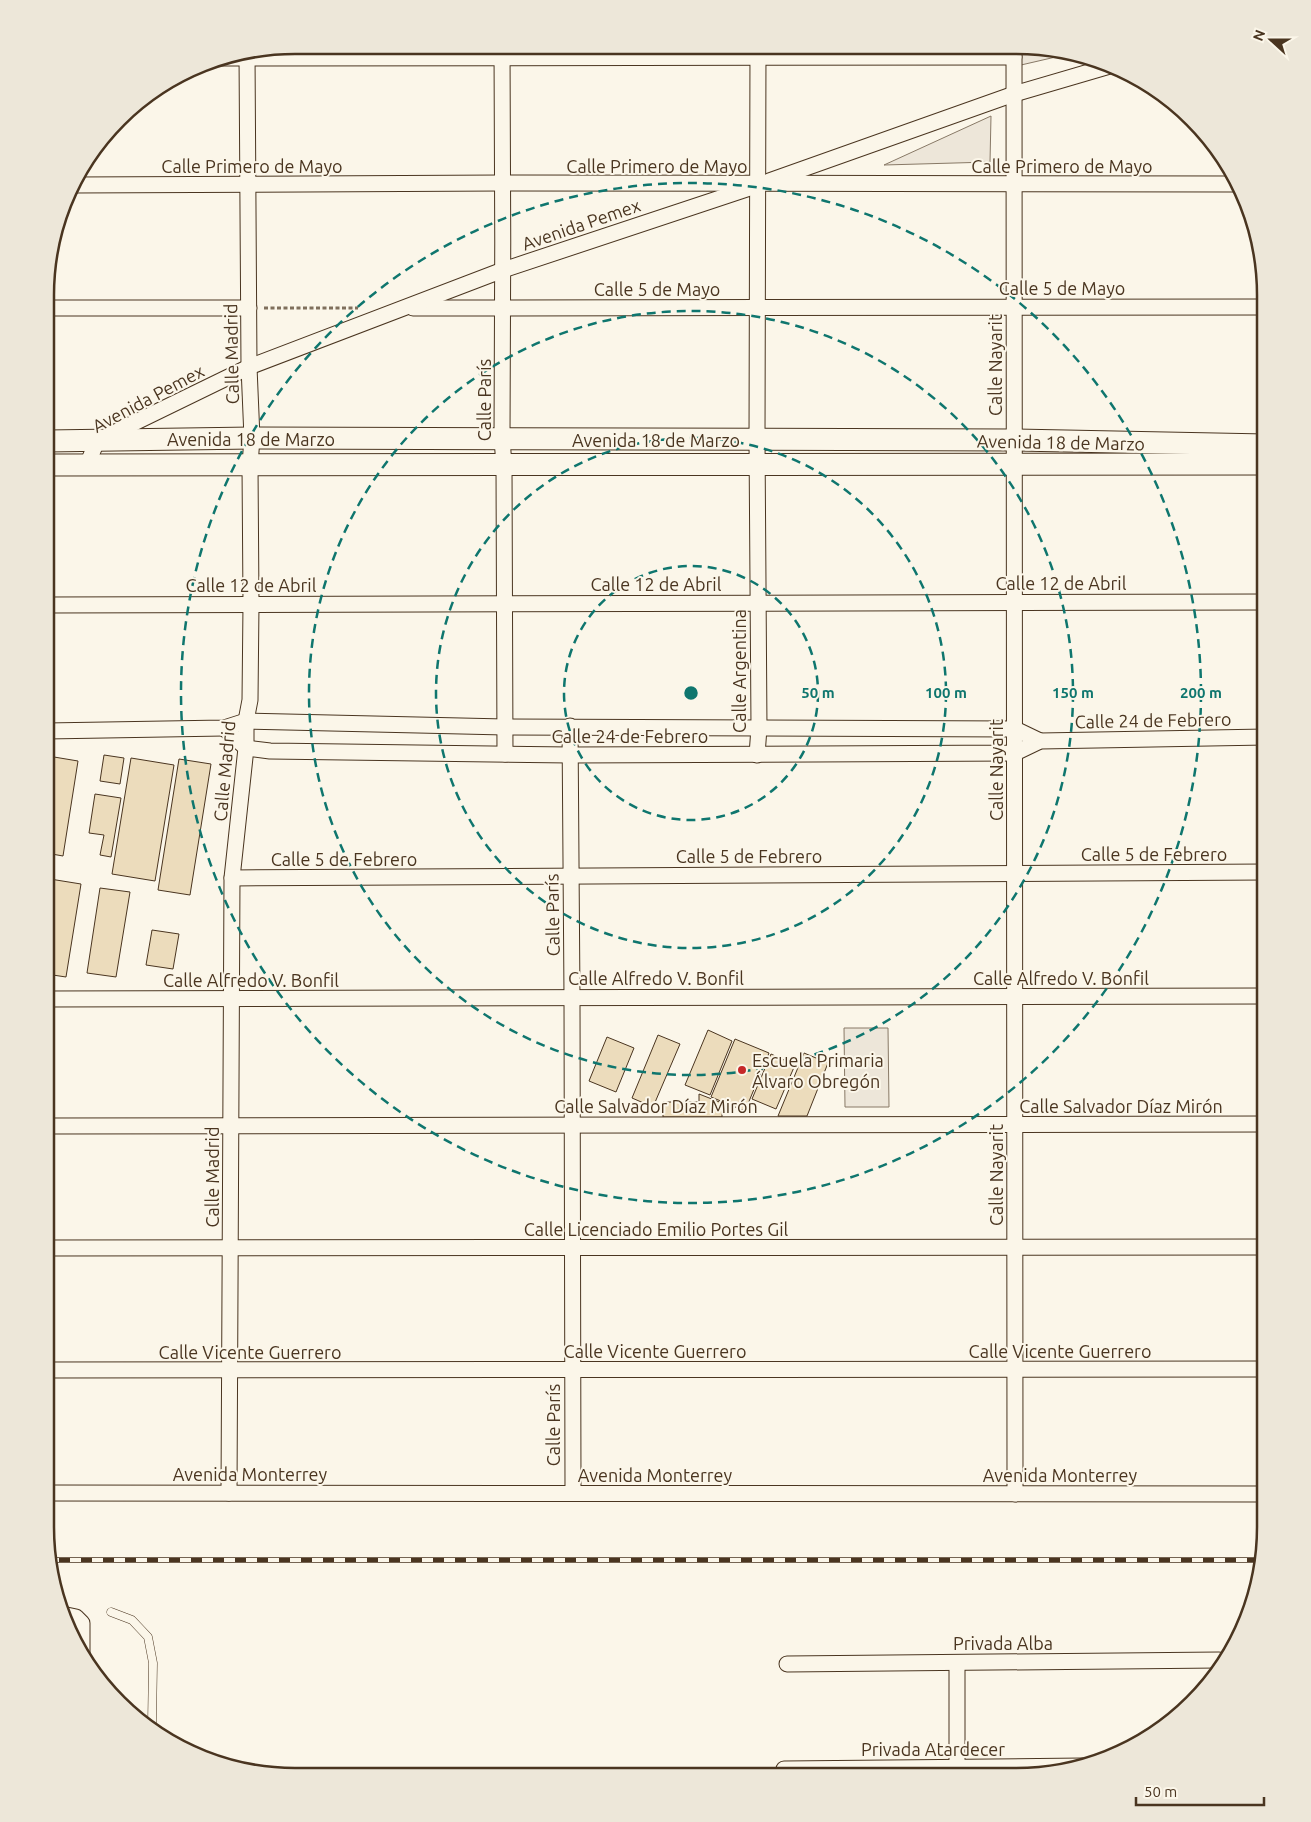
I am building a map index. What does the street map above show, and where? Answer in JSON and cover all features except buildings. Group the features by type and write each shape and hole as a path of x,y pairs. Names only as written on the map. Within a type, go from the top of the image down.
{"street":[{"path":"273,55 332,54"},
{"name":"Calle París","path":"502,54 502,439 504,465 506,754"},
{"name":"Calle Argentina","path":"757,755 759,728 757,440 758,54"},
{"name":"Calle Nayarit","path":"1014,54 1015,1494"},
{"name":"Calle Madrid","path":"229,1493 232,878 246,748 246,721 250,700 252,604 250,465 252,438 249,367 247,58"},
{"name":"Avenida Pemex","path":"87,464 97,441 249,367 503,270 758,185 1014,94 1100,69"},
{"name":"Calle Primero de Mayo","path":"80,185 502,183 758,185 1230,184"},
{"name":"Calle 5 de Mayo","path":"404,308 1257,307"},
{"path":"54,308 249,308"},
{"name":"Avenida 18 de Marzo","path":"54,441 252,438 1014,440 1257,445"},
{"name":"Avenida 18 de Marzo","path":"54,465 1257,464"},
{"name":"Calle 12 de Abril","path":"54,605 1257,602"},
{"name":"Calle 24 de Febrero","path":"54,732 224,728 246,721 505,727 1015,729 1040,740 1257,737"},
{"name":"Calle París","path":"570,726 572,1493"},
{"path":"224,728 246,748"},
{"name":"Calle 24 de Febrero","path":"246,748 270,751 570,755 757,755 1015,752 1040,740"},
{"name":"Calle 5 de Febrero","path":"232,878 1257,872"},
{"name":"Calle Alfredo V. Bonfil","path":"54,999 1257,996"},
{"name":"Calle Salvador Díaz Mirón","path":"54,1126 1257,1124"},
{"name":"Calle Licenciado Emilio Portes Gil","path":"54,1248 1257,1247"},
{"name":"Calle Vicente Guerrero","path":"54,1370 1257,1369"},
{"name":"Avenida Monterrey","path":"54,1493 1257,1494"},
{"path":"71,1616 76,1617 82,1623 82,1640"},
{"name":"Privada Alba","path":"787,1664 1218,1660"},
{"path":"956,1663 957,1768"}],"lane":[{"path":"111,1612 132,1620 148,1637 153,1663 152,1722"}],"path":[{"path":"249,308 366,308"}],"shaded area":[{"path":"1020,54 1056,57 1021,65"},
{"path":"991,116 990,162 884,165"},
{"path":"844,1028 888,1028 889,1107 845,1107"}],"railway":[{"path":"56,1560 1255,1560"}],"place":[{"name":"Escuela Primaria Álvaro Obregón","path":"742,1070"}]}
